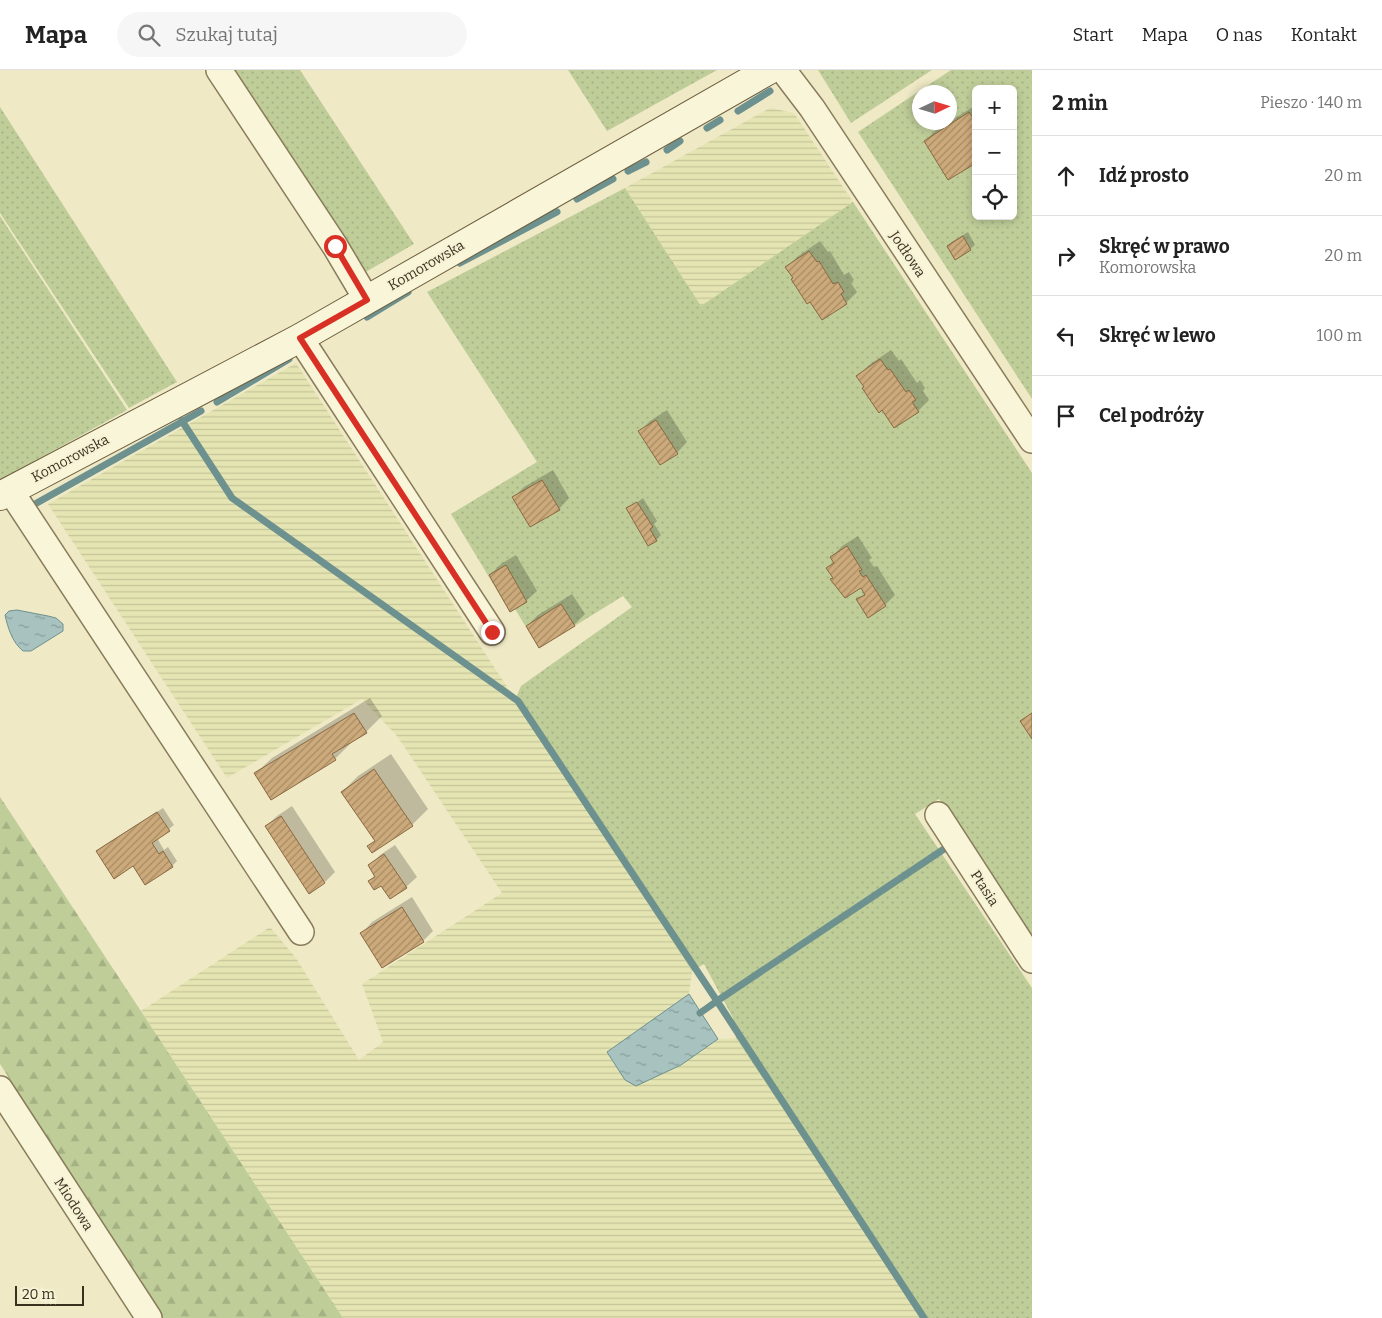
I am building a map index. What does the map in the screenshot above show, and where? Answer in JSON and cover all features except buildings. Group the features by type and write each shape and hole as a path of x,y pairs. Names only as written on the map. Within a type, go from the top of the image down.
{"street":[{"path":"219,70 335,246 367,300"},
{"name":"Komorowska","path":"5,493 300,338 769,70"},
{"name":"Jodłowa","path":"783,70 812,108 1032,440"},
{"path":"300,338 492,632"},
{"path":"5,493 301,932"},
{"name":"Ptasia","path":"938,815 1032,960"},
{"name":"Miodowa","path":"0,1089 149,1318"}],"green space":[{"path":"231,70 300,70 414,244 364,273"},
{"path":"568,70 717,70 607,131"},
{"path":"818,70 932,70 851,123"},
{"path":"951,70 1032,70 1032,399 858,132 912,96 912,130 957,130 957,85 928,85"},
{"path":"0,107 177,382 129,408 0,213"},
{"path":"770,108 794,113 853,202 701,306 625,188"},
{"path":"625,188 701,306 853,202 1032,473 1032,939 939,799 915,814 1032,988 1032,1318 921,1318 736,1038 733,1018 704,964 692,971 515,700 521,686 632,607 623,596 539,648 515,609 510,612 451,514 537,462 427,292"},
{"path":"0,216 127,410 0,480"},
{"path":"296,363 692,971 689,994 607,1052 625,1080 636,1086 681,1065 718,1039 736,1038 921,1318 343,1318 141,1011 270,927 296,958 359,1060 383,1042 362,984 502,893 397,736 362,699 227,778 48,504"},
{"path":"0,797 343,1318 163,1318 0,1064"}],"water":[{"path":"17,610 56,618 63,624 63,631 31,651 23,651 13,639 5,615 9,611"},
{"path":"689,994 718,1039 681,1065 636,1086 625,1080 607,1052"}],"waterway":[{"path":"738,111 770,91"},
{"path":"707,128 720,120"},
{"path":"667,150 680,141"},
{"path":"628,171 646,162"},
{"path":"577,199 613,179"},
{"path":"460,263 557,212"},
{"path":"367,317 408,292"},
{"path":"217,402 289,359"},
{"path":"35,504 201,411"},
{"path":"182,421 232,498 518,701 717,1001 700,1013"},
{"path":"924,1318 717,1001 947,847"}],"route":[{"path":"335,246 367,300 300,338 492,632"}]}
